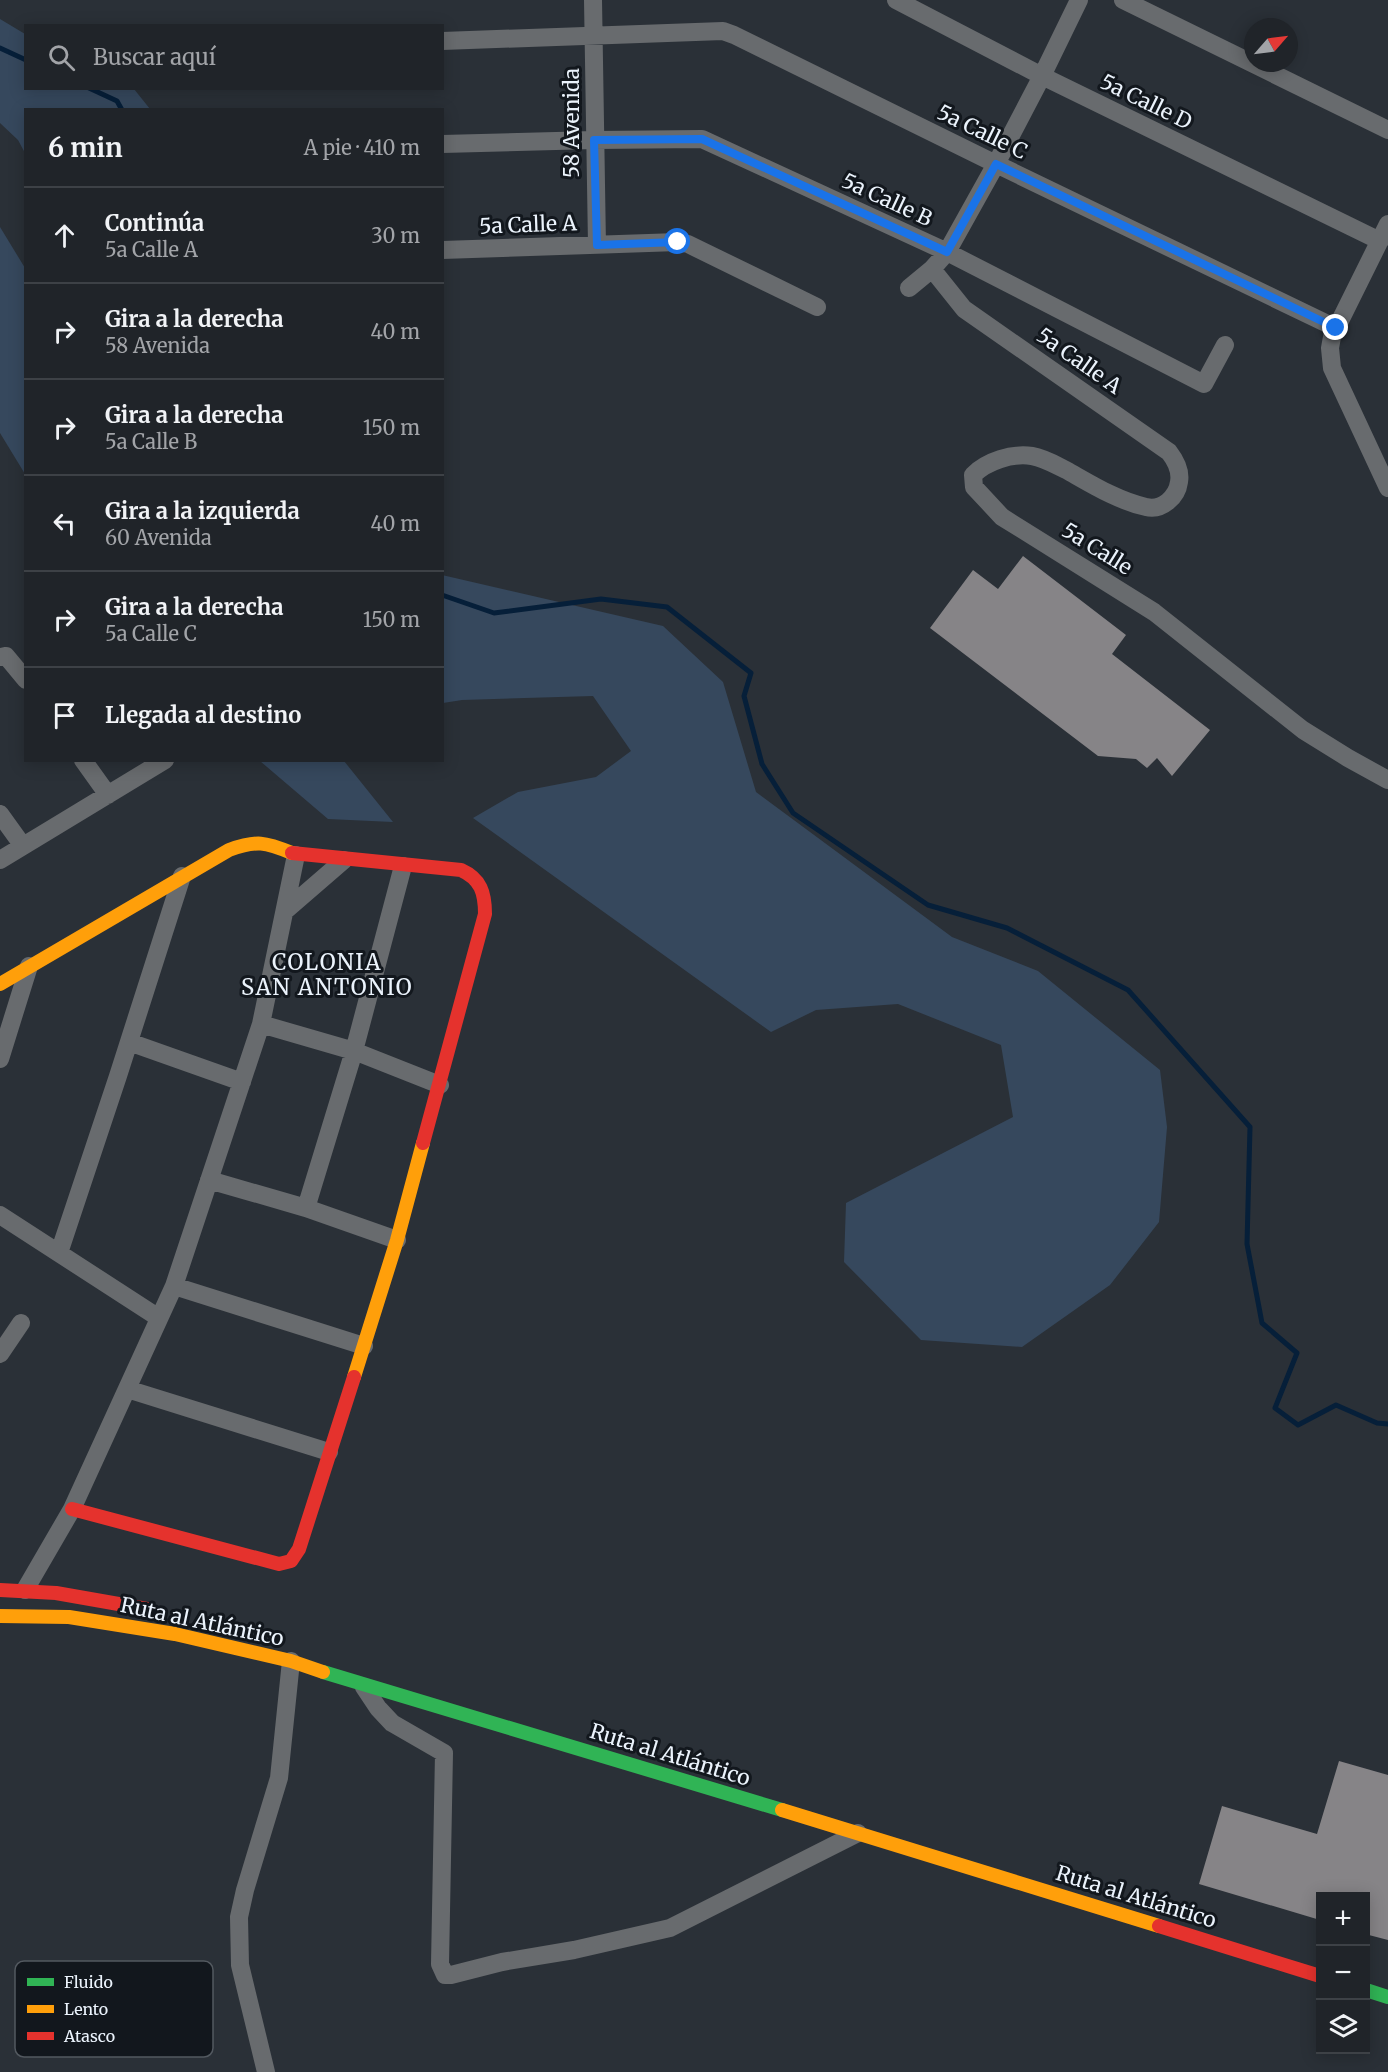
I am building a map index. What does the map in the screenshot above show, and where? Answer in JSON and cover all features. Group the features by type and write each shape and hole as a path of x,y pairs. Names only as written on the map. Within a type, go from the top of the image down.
{"main road":[{"path":"0,984 182,876 229,850 248,843 270,844 296,855 461,870 472,874 478,880 486,902 486,915 397,1240 299,1549 291,1561 279,1563 72,1509"},
{"name":"Ruta al Atlántico","path":"0,1590 75,1594 163,1612"},
{"name":"Ruta al Atlántico","path":"0,1616 69,1617 175,1634 291,1662 858,1833 1316,1975"},
{"path":"1370,1992 1388,1997"}],"street":[{"name":"58 Avenida","path":"593,0 597,245"},
{"name":"5a Calle D","path":"896,0 1042,76 1380,241"},
{"path":"909,288 947,252 996,164 1079,0"},
{"path":"1123,0 1388,130"},
{"name":"5a Calle C","path":"444,41 723,31 1336,328"},
{"name":"5a Calle B","path":"444,144 702,139 947,252 1204,384 1225,345"},
{"path":"1388,224 1336,328 1330,348 1332,368 1388,488"},
{"name":"5a Calle A","path":"444,250 678,242 688,244 817,307"},
{"name":"5a Calle A","path":"932,268 964,309 1170,452 1179,470 1180,481 1173,498"},
{"name":"5a Calle","path":"1173,498 1158,507 1148,508 1110,494 1055,464 1034,456 1014,455 981,466 973,475 974,487 1002,517 1154,612 1303,730 1388,780"},
{"path":"0,657 6,656 11,660 24,677"},
{"path":"84,762 108,795"},
{"path":"0,860 162,762"},
{"path":"0,814 22,846"},
{"path":"25,1590 72,1509 174,1286 261,1024 296,855"},
{"path":"285,911 345,860"},
{"path":"306,1209 354,1051 403,866"},
{"path":"59,1253 182,876"},
{"path":"0,1059 29,966"},
{"path":"261,1024 354,1051 440,1085"},
{"path":"129,1042 242,1082"},
{"path":"209,1180 306,1209 397,1240"},
{"path":"0,1215 159,1318"},
{"path":"174,1286 364,1346"},
{"path":"0,1354 21,1323"},
{"path":"127,1389 329,1452"},
{"path":"266,2072 240,1965 239,1917 279,1778 291,1662"},
{"path":"362,1685 392,1723 444,1753 440,1964 445,1975 502,1962 574,1950 670,1928 858,1833"}],"shaded area":[{"path":"0,19 24,33 24,90 135,90 149,108 24,108 24,151 18,140 0,123"},
{"path":"0,227 24,266 24,472 0,433"},
{"path":"444,575 663,626 723,682 756,792 952,937 1038,971 1160,1070 1167,1127 1159,1222 1110,1285 1022,1347 921,1340 844,1262 846,1203 1013,1117 1001,1045 898,1004 816,1010 771,1032 473,818 518,792 596,777 631,751 593,696 462,700 444,703"},
{"path":"261,762 345,762 393,822 328,819"}],"building":[{"path":"1023,556 1126,635 1112,654 1210,730 1172,776 1157,758 1147,768 1136,759 1098,756 930,628 973,570 998,589"},
{"path":"1339,1761 1388,1775 1388,1940 1370,1935 1370,1892 1316,1892 1316,1919 1199,1884 1222,1806 1317,1834"}],"waterway":[{"path":"0,48 24,59"},
{"path":"93,90 117,101 121,108"},
{"path":"444,596 494,613 601,599 667,607 751,673 744,696 762,764 793,813 928,905 1007,928 1128,990 1250,1127 1247,1244 1262,1323 1297,1353 1275,1408 1298,1425 1336,1405 1377,1423 1388,1424"}],"traffic: fast":[{"path":"323,1672 782,1810"},
{"path":"1370,1991 1388,1997"}],"traffic: slow":[{"path":"0,984 229,850 261,844 275,846 292,853"},
{"path":"354,1377 397,1240 423,1143"},
{"path":"0,1616 69,1617 175,1634 291,1661 323,1672"},
{"path":"782,1810 1159,1926"}],"traffic: jam":[{"path":"292,853 461,870 477,882 483,893 485,914 423,1143"},
{"path":"72,1509 279,1564 291,1561 299,1549 354,1377"},
{"path":"0,1590 56,1593 147,1609"},
{"path":"1159,1926 1316,1975"}],"district":[{"name":"COLONIA SAN ANTONIO","path":"327,974"}],"route":[{"path":"678,242 597,245 594,140 702,139 947,252 996,164 1336,328"}]}
